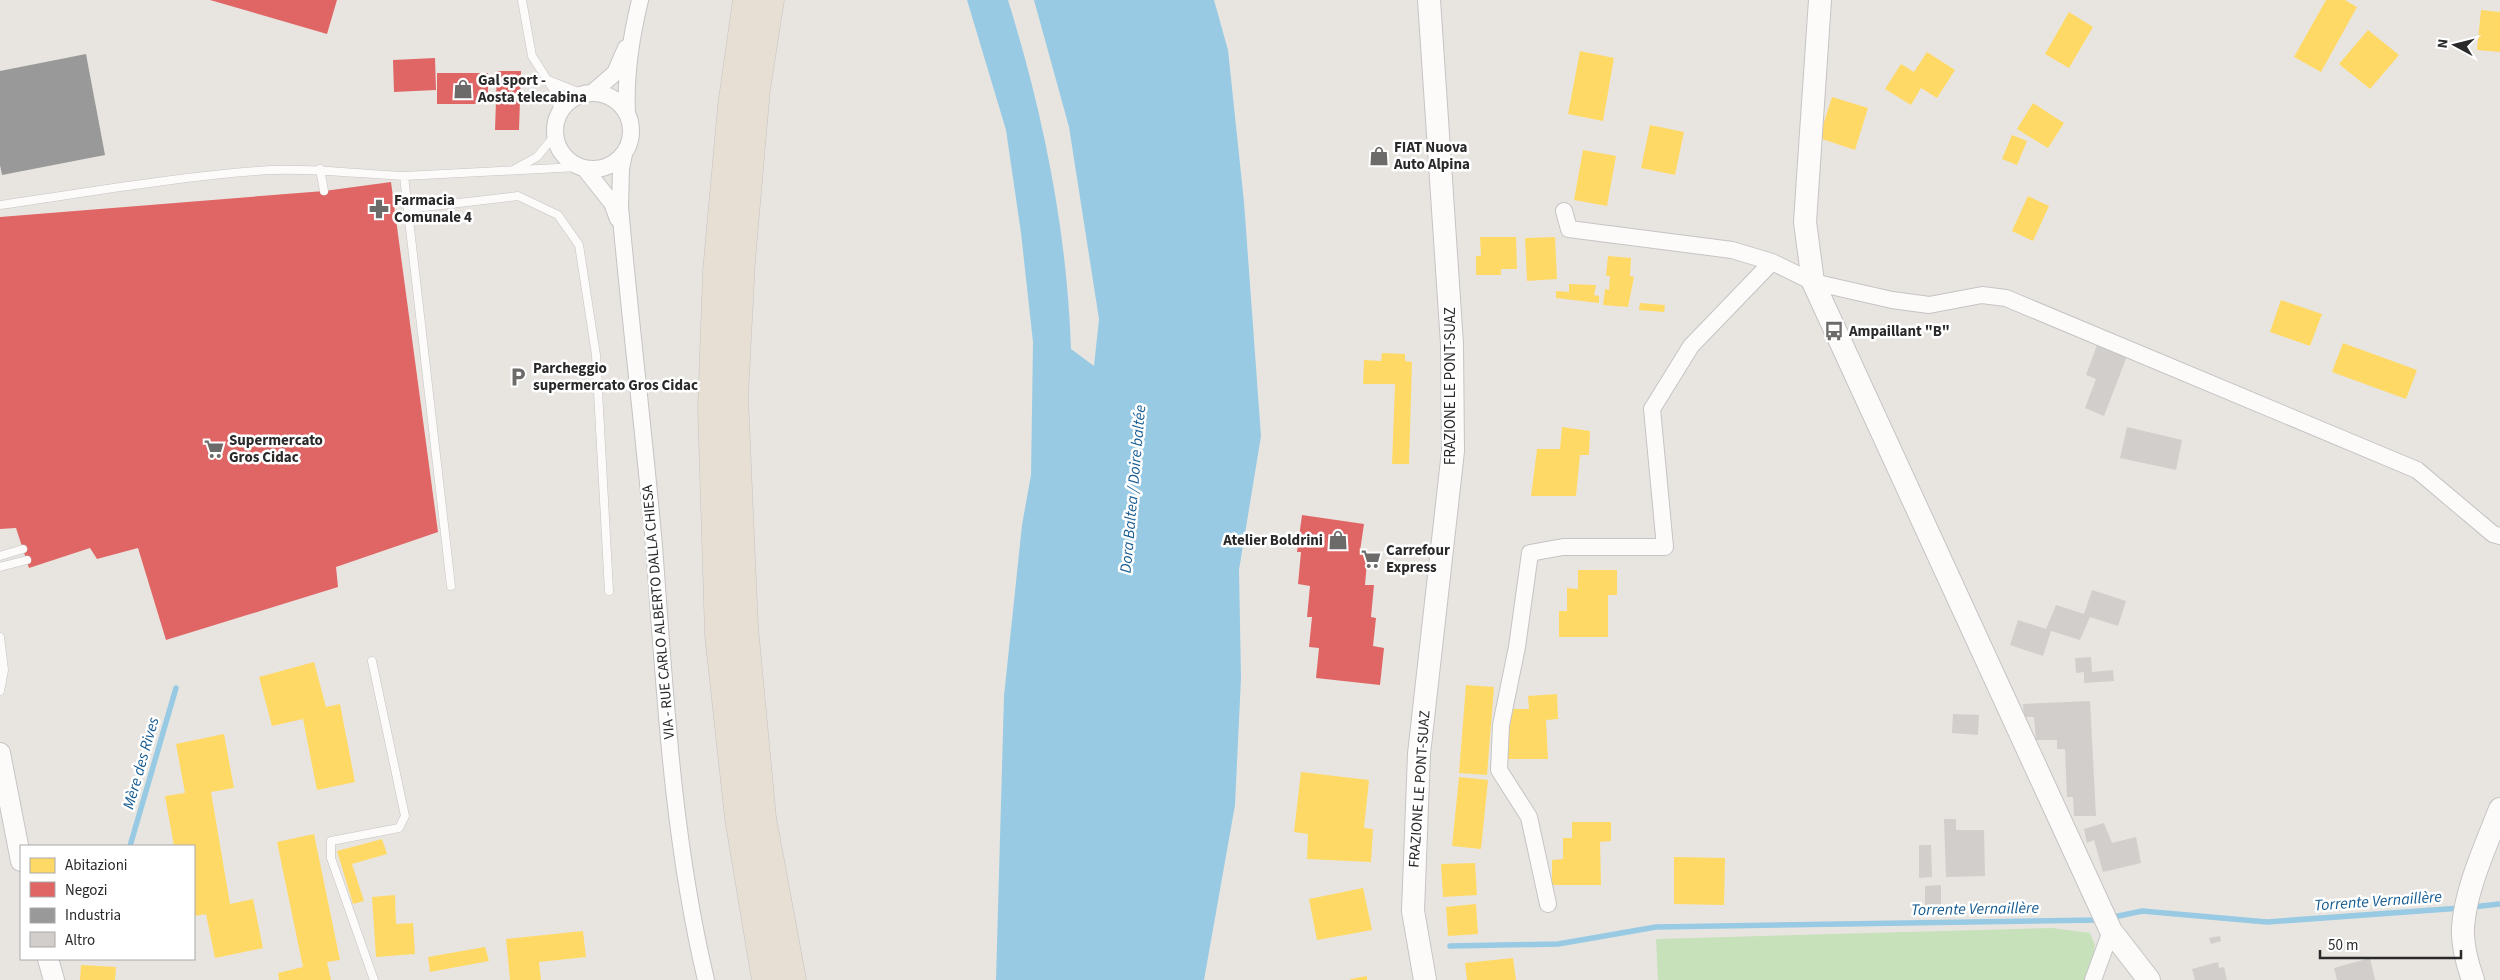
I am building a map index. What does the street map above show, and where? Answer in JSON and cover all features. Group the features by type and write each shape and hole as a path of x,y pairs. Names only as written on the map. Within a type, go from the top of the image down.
{"highway":[{"path":"747,0 732,106 717,270 712,409 719,635 739,818 766,980"},
{"path":"770,0 756,90 741,261 734,398 744,627 762,818 792,980"}],"main road":[{"name":"FRAZIONE LE PONT-SUAZ","path":"1424,980 1412,911 1419,754 1453,451 1452,344 1429,0"},
{"path":"1820,0 1805,222 1813,282 2111,931 2149,980"},
{"path":"2473,980 2465,951 2464,927 2470,893 2500,809"}],"street":[{"path":"624,243 612,203 582,168 562,154 555,135 559,114 573,98 587,94 615,73 639,8"},
{"path":"624,243 620,187 624,154 632,134 627,113 626,92 629,60 639,8"},
{"path":"587,94 612,98 627,113"},
{"path":"582,168 600,169 614,164 624,154"},
{"path":"1564,211 1569,229 1732,250 1772,262 1813,282 1892,300 1929,305 1982,295 2006,298 2417,470 2493,534 2500,536"},
{"name":"VIA - RUE CARLO ALBERTO DALLA CHIESA","path":"624,243 652,526 670,754 680,847 692,920 706,980"},
{"path":"1548,904 1529,817 1499,770 1501,725 1517,647 1530,553 1564,547 1665,547 1652,409 1691,346 1772,262"},
{"path":"0,753 20,856"},
{"path":"2093,980 2111,931"},
{"path":"38,960 42,980"},
{"path":"48,960 54,980"}],"lane":[{"path":"522,0 532,56 555,92 559,114"},
{"path":"548,80 587,94"},
{"path":"511,170 537,157 555,135"},
{"path":"0,205 221,175 320,169 404,176 582,168"},
{"path":"320,169 324,191"},
{"path":"404,176 451,586"},
{"path":"408,209 518,196 558,215 579,245 596,355 610,590"},
{"path":"417,371 427,370"},
{"path":"0,556 23,549"},
{"path":"0,568 27,560"},
{"path":"0,637 4,670 0,691"},
{"path":"372,661 405,816 398,828 332,841 331,858 374,980"}],"green space":[{"path":"2052,928 2090,933 2095,945 2089,980 1658,980 1656,939"}],"water":[{"name":"Dora Baltea / Doire baltée","path":"967,0 1008,0 1032,85 1059,216 1069,304 1071,349 1094,366 1099,319 1069,127 1034,0 1214,0 1228,50 1244,202 1261,436 1239,570 1241,678 1235,805 1204,980 996,980 1004,696 1022,525 1031,475 1033,342 1021,233 1006,130"}],"building: Abitazioni":[{"path":"2326,0 2345,0 2357,7 2321,72 2294,57"},
{"path":"2481,10 2500,12 2500,52 2477,50"},
{"path":"2069,12 2093,27 2069,68 2045,54"},
{"path":"2368,30 2399,55 2370,89 2339,64"},
{"path":"1580,51 1614,58 1603,121 1568,114"},
{"path":"1927,52 1955,70 1937,98 1921,88 1911,105 1885,89 1901,64 1914,72"},
{"path":"1832,97 1868,108 1855,150 1819,138"},
{"path":"2033,103 2064,123 2048,148 2017,129"},
{"path":"1650,125 1684,132 1675,175 1641,168"},
{"path":"2012,135 2027,141 2017,165 2002,159"},
{"path":"1583,150 1616,156 1607,206 1574,200"},
{"path":"2028,196 2049,206 2033,241 2012,231"},
{"path":"1480,237 1516,237 1517,269 1501,269 1501,275 1476,275 1476,256 1481,256"},
{"path":"1555,237 1557,279 1527,281 1525,238"},
{"path":"1608,256 1631,258 1630,276 1634,277 1628,307 1603,305 1605,289 1609,290 1610,276 1606,276"},
{"path":"1569,284 1596,285 1594,295 1599,296 1599,303 1556,298 1556,291 1569,292"},
{"path":"2281,300 2322,314 2310,346 2270,332"},
{"path":"1640,303 1665,305 1664,312 1639,310"},
{"path":"2343,343 2417,370 2406,399 2332,372"},
{"path":"1382,353 1405,354 1405,361 1412,362 1409,464 1392,464 1395,384 1363,384 1364,360 1381,361"},
{"path":"1562,427 1590,431 1589,455 1580,455 1576,496 1531,496 1537,449 1560,449"},
{"path":"1578,570 1617,570 1617,595 1608,595 1608,637 1559,637 1559,611 1567,611 1567,588 1578,589"},
{"path":"314,662 326,707 340,704 355,782 317,790 303,719 272,726 259,677"},
{"path":"1466,685 1494,687 1487,775 1459,773"},
{"path":"1557,694 1558,719 1546,720 1548,759 1505,759 1510,709 1529,709 1528,696"},
{"path":"224,734 234,788 211,792 230,904 253,899 263,948 215,958 206,914 195,916 195,845 174,845 165,796 185,793 176,744"},
{"path":"1301,772 1369,780 1364,828 1373,829 1371,862 1307,859 1308,834 1294,832"},
{"path":"1459,777 1488,780 1481,849 1452,846"},
{"path":"1572,822 1611,822 1611,841 1600,842 1601,885 1552,885 1552,860 1563,859 1563,838 1572,838"},
{"path":"314,834 340,960 327,962 331,980 279,980 278,973 303,967 277,842"},
{"path":"382,839 387,854 352,864 364,901 353,904 337,851"},
{"path":"1674,857 1725,858 1724,905 1674,904"},
{"path":"1475,863 1477,895 1443,897 1441,864"},
{"path":"1363,888 1372,930 1317,940 1309,899"},
{"path":"395,895 396,924 413,923 415,954 376,957 372,897"},
{"path":"1476,904 1478,934 1448,936 1446,907"},
{"path":"583,931 586,957 539,962 541,980 510,980 506,939"},
{"path":"485,947 489,961 430,972 428,957"},
{"path":"1513,958 1516,980 1467,980 1465,963"},
{"path":"81,965 116,967 115,980 80,980"},
{"path":"1367,976 1367,980 1350,979"}],"building: Negozi":[{"path":"210,0 337,0 327,34"},
{"path":"435,58 436,90 394,92 393,60"},
{"path":"497,71 521,71 519,130 495,130"},
{"name":"Gal sport - Aosta telecabina","path":"437,73 488,73 488,104 437,104"},
{"name":"Supermercato Gros Cidac","path":"391,182 438,532 336,567 338,587 166,640 138,548 97,559 90,548 29,568 16,528 0,529 0,217 324,191"},
{"path":"1302,515 1364,524 1360,551 1368,551 1365,585 1374,585 1371,617 1376,618 1373,646 1384,648 1380,685 1316,678 1319,648 1309,647 1312,617 1307,617 1310,586 1298,584 1301,552 1297,552"}],"building: Industria":[{"path":"86,54 105,155 2,175 0,165 0,71"}],"building: Altro":[{"path":"2097,345 2127,356 2104,416 2085,408 2096,379 2086,375"},
{"path":"2127,427 2182,440 2176,470 2120,458"},
{"path":"2092,590 2126,601 2118,626 2090,617 2080,640 2051,631 2043,656 2010,645 2018,620 2046,629 2056,605 2084,614"},
{"path":"2091,657 2092,672 2113,670 2114,681 2084,683 2084,672 2076,673 2075,658"},
{"path":"2090,701 2096,816 2074,816 2073,797 2067,797 2065,749 2057,749 2057,740 2036,740 2034,717 2024,717 2023,704"},
{"path":"1953,714 1979,715 1978,735 1952,733"},
{"path":"1944,819 1956,819 1956,830 1984,830 1985,876 1946,877"},
{"path":"2104,823 2112,843 2136,837 2141,863 2103,872 2094,840 2087,843 2084,829"},
{"path":"1919,845 1931,845 1932,877 1919,878"},
{"path":"1941,885 1941,911 1925,911 1925,886"},
{"path":"2220,936 2221,941 2211,944 2209,938"},
{"path":"2370,958 2375,980 2337,980 2334,968"},
{"path":"2218,962 2219,968 2224,967 2227,980 2195,980 2192,969"}],"waterway":[{"name":"Mère des Rives","path":"130,845 176,688"},
{"name":"Torrente Vernaillère","path":"2472,907 2500,904"},
{"name":"Torrente Vernaillère","path":"2109,918 2142,911 2267,922 2461,908"},
{"name":"Torrente Vernaillère","path":"1450,946 1558,944 1656,927 2100,920"}],"place":[{"name":"Gal sport - Aosta telecabina","path":"463,89"},
{"name":"FIAT Nuova Auto Alpina","path":"1379,156"},
{"name":"Farmacia Comunale 4","path":"379,209"},
{"name":"Ampaillant \"B\"","path":"1834,331"},
{"name":"Parcheggio supermercato Gros Cidac","path":"518,377"},
{"name":"Supermercato Gros Cidac","path":"214,449"},
{"name":"Atelier Boldrini","path":"1338,540"},
{"name":"Carrefour Express","path":"1371,559"}]}
